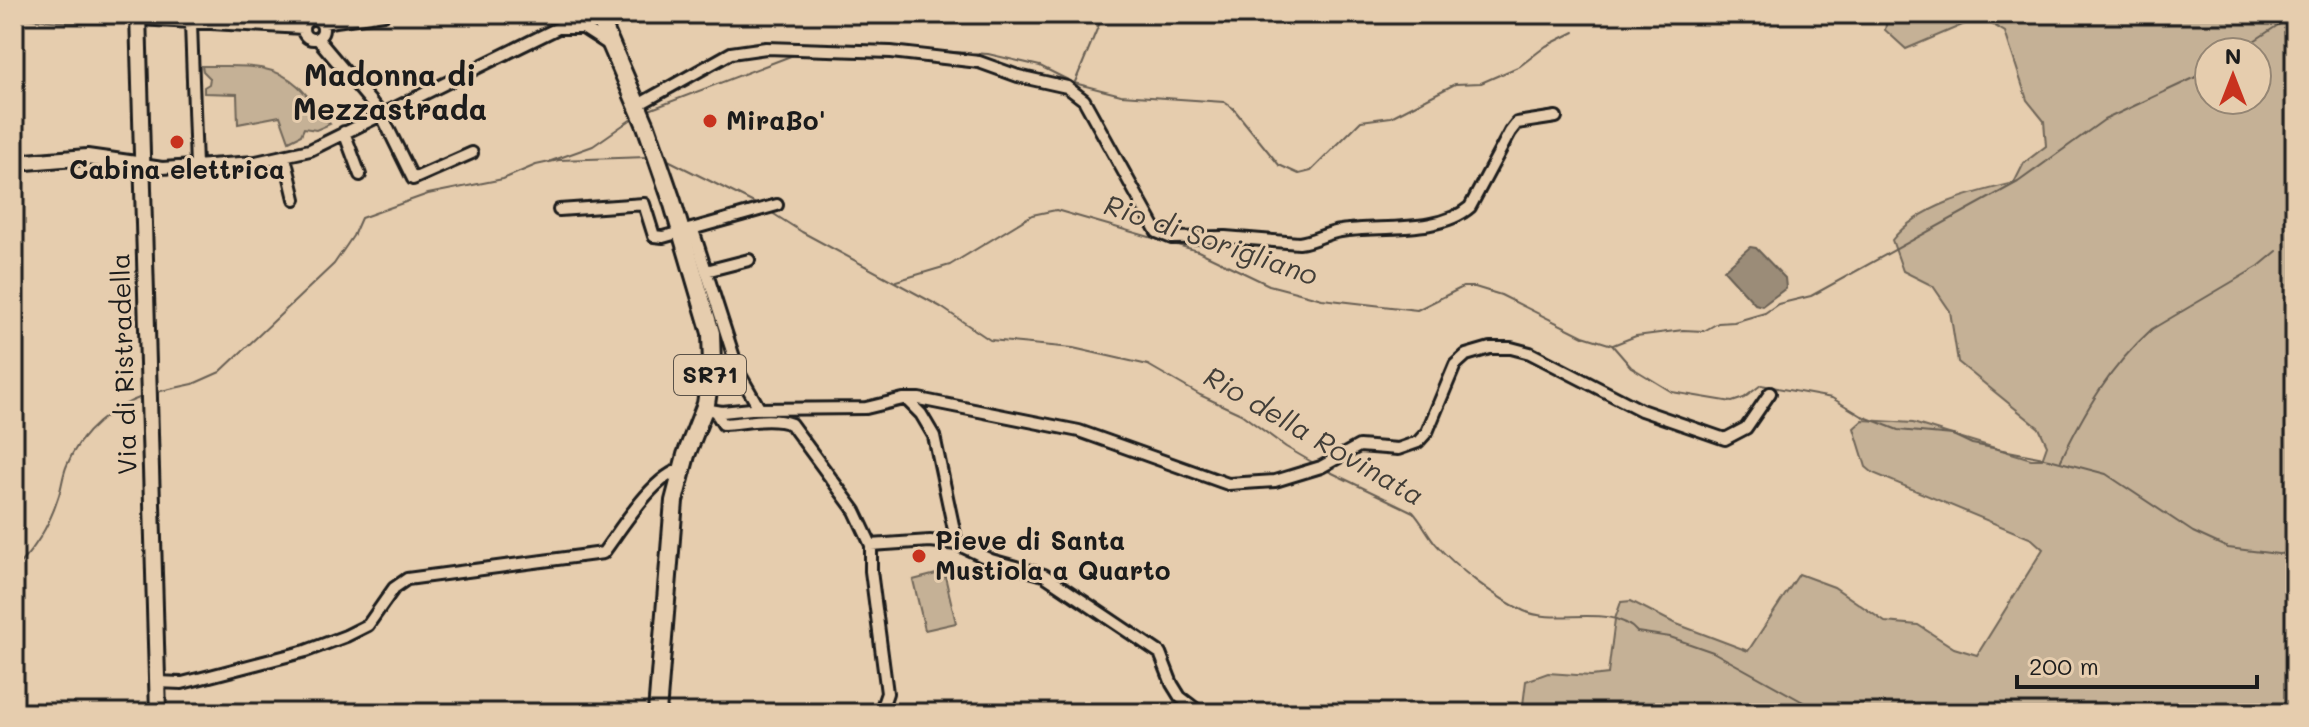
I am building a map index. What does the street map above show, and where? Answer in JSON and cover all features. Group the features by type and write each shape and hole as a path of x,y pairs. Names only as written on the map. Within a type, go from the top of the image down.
{"main road":[{"name":"SR71","path":"597,15 638,105 687,232 711,333 710,410 682,469 674,501 657,713"}],"street":[{"path":"322,23 384,14"},
{"path":"14,163 87,157 162,168 285,157 310,150 558,28 578,14"},
{"path":"583,28 597,15"},
{"path":"138,17 191,23 303,28"},
{"name":"Via di Ristradella","path":"138,17 158,713"},
{"path":"303,28 311,19 317,19 322,23 323,32 317,38"},
{"path":"191,23 196,166"},
{"path":"303,28 307,37 317,38 381,114 413,179 472,153"},
{"path":"558,28 583,28 613,46"},
{"path":"638,105 731,53 766,48 891,52 979,62 1018,76 1067,87 1084,100 1157,232 1172,238 1225,237 1299,243 1311,242 1334,232 1418,225 1461,215 1470,207 1517,123 1556,117"},
{"path":"344,132 360,175"},
{"path":"285,157 295,199"},
{"path":"559,210 644,204 654,236 663,237 777,205"},
{"path":"687,232 706,271 739,373 759,408"},
{"path":"706,271 749,260"},
{"path":"710,410 866,408 919,399 1079,431 1228,484 1275,481 1321,467 1359,446 1398,449 1418,442 1427,432 1455,365 1466,355 1490,348 1511,348 1530,353 1641,410 1725,439 1746,428 1770,393"},
{"path":"906,399 921,414 934,436 957,544"},
{"path":"710,410 723,424 761,423 777,418 791,424 855,511 871,545 871,571 887,693 880,713"},
{"path":"157,682 182,683 306,651 346,636 368,625 394,588 407,579 603,553 660,481 672,471 682,469"},
{"path":"871,545 930,541 957,544 991,560 1044,575 1160,653 1180,697 1201,713"}],"shaded area":[{"path":"1888,14 2295,14 2295,713 1522,713 1526,681 1548,673 1608,674 1615,619 1621,602 1631,601 1674,623 1748,651 1799,574 1834,587 1885,622 1918,625 1954,648 1977,655 2043,549 2032,539 1873,473 1866,467 1854,428 1863,420 1913,423 2031,459 2042,459 2047,445 2039,428 1958,362 1950,311 1933,286 1903,271 1892,240 1932,209 1964,196 2014,183 2024,163 2046,146 2044,121 2027,100 2005,32 1988,22 1974,20 1906,49 1885,30"},
{"path":"202,66 253,67 276,72 298,86 330,124 316,130 304,128 301,135 289,141 280,116 238,124 237,94 204,93 210,78"},
{"path":"1750,247 1756,248 1785,278 1786,288 1762,306 1755,304 1724,270"},
{"path":"944,572 956,623 925,630 913,580"}],"waterway":[{"path":"1075,82 1100,22 1109,14"},
{"path":"2261,36 2295,14"},
{"path":"14,17 90,23 120,21 130,17"},
{"path":"905,49 988,54 1040,66 1074,83 1121,95 1224,102 1233,108 1279,165 1299,174 1311,171 1361,121 1391,117 1455,84 1481,83 1520,66 1546,46 1574,32"},
{"path":"649,110 796,54"},
{"path":"1613,345 1636,336 1683,330 1704,331 1718,323 1734,322 1765,313 1778,304 1811,296 2018,182 2104,120 2193,78"},
{"path":"551,161 593,146 636,116"},
{"path":"156,392 193,384 220,372 334,264 361,218 428,194 503,179 536,165 559,160 647,157"},
{"path":"666,159 760,206"},
{"name":"Rio di Sorigliano","path":"896,281 950,265 1032,215 1056,210 1198,251 1269,285 1322,299 1417,310 1463,287 1475,287 1501,295 1583,336 1612,345"},
{"name":"Rio della Rovinata","path":"769,211 941,307 990,340 1073,348 1148,365 1241,414 1317,465"},
{"path":"2061,460 2100,390 2137,343 2152,329 2259,266 2277,251"},
{"path":"1612,345 1631,367 1672,392 1732,402 1744,398 1761,385 1832,398 1862,416 1898,430 1953,435 1972,444 2106,474 2193,532 2228,548 2295,553"},
{"path":"14,569 47,526 64,472 80,442 109,414 144,396"},
{"name":"Rio della Rovinata","path":"1326,470 1413,512 1453,562 1489,590 1524,611 1538,615 1613,618 1637,632 1670,637 1713,652 1823,713"}],"place":[{"name":"MiraBo'","path":"710,121"},
{"name":"Cabina elettrica","path":"177,142"},
{"name":"Pieve di Santa Mustiola a Quarto","path":"919,556"}],"district":[{"name":"Madonna di Mezzastrada","path":"390,93"}]}
